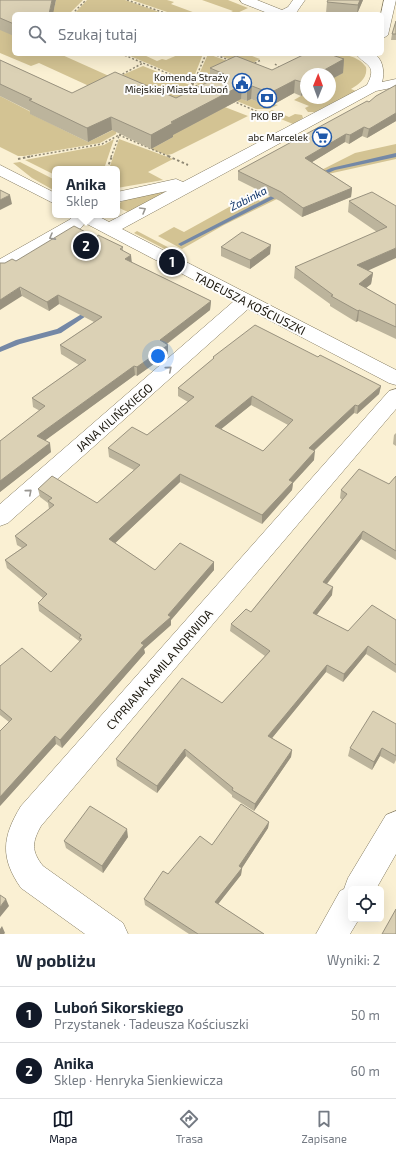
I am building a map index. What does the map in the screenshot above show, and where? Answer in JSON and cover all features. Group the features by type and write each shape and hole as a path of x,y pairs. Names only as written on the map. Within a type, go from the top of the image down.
{"street":[{"path":"246,0 277,12"},
{"path":"287,12 292,10 299,0"},
{"path":"384,27 390,0"},
{"path":"369,56 376,65 378,73 372,88"},
{"path":"370,56 390,64"},
{"path":"120,196 194,172 228,165 372,88 396,83"},
{"path":"0,170 52,197"},
{"path":"109,229 194,172"},
{"path":"0,266 75,224 80,218"},
{"name":"TADEUSZA KOŚCIUSZKI","path":"89,218 396,378"},
{"name":"JANA KILIŃSKIEGO","path":"0,518 246,301"},
{"name":"CYPRIANA KAMILA NORWIDA","path":"112,934 28,872 20,856 19,843 23,829 31,816 396,396"},
{"path":"361,886 396,825"},
{"path":"332,934 348,907"}],"path":[{"path":"74,12 86,0"},
{"path":"127,0 162,12"},
{"path":"126,56 203,88"},
{"path":"189,93 205,56"},
{"path":"218,56 230,61"},
{"path":"248,66 261,60"},
{"path":"115,80 120,75 143,63"},
{"path":"275,64 286,73"},
{"path":"193,84 218,72"},
{"path":"229,100 277,120"},
{"path":"108,166 120,128"},
{"path":"18,159 102,144 127,131"},
{"path":"119,135 194,172"}],"shaded area":[{"path":"56,0 83,0 71,12 30,12 54,9"},
{"path":"87,0 125,0 159,12 76,12"},
{"path":"132,0 167,0 174,2 171,4 193,12 167,12"},
{"path":"202,0 228,0 248,8 239,12 231,12 233,11"},
{"path":"0,25 12,34 12,56 64,56 109,76 100,91 39,63 31,66 0,53"},
{"path":"130,56 146,56 157,61 162,59 166,60 175,56 202,56 192,82"},
{"path":"207,56 214,56 233,63 196,81"},
{"path":"221,56 252,56 260,59 247,66"},
{"path":"325,56 349,56 363,63 366,67 366,74 360,83 351,89 356,91 336,101 336,76 342,73 336,72 336,68 305,67"},
{"path":"235,65 225,92 247,101 251,99 269,106 274,104 278,105 269,109 256,109 196,84"},
{"path":"143,66 190,85 186,97 176,102 120,76"},
{"path":"0,96 33,113 31,114 88,142 117,128 116,134 100,143 18,156 0,147"},
{"path":"300,96 300,102 294,100"},
{"path":"217,104 248,116 172,154 167,155 151,149 173,137 171,136"},
{"path":"304,104 331,104 315,112 308,112 305,108 309,106"},
{"path":"272,110 289,117 295,114 302,115 303,118 293,124 266,113"},
{"path":"114,139 105,166 52,166 52,174 25,160 104,145"},
{"path":"119,139 173,159 148,172 163,180 120,187 120,166 110,166"},
{"path":"396,144 396,159 328,174 224,225 182,249 158,236 174,227 184,232 249,196 260,201 355,153"},
{"path":"20,162 52,178 52,189 32,178 13,163"},
{"path":"168,191 128,212 120,208 120,203 128,199"},
{"path":"137,231 179,253 176,255 134,233"}],"building":[{"path":"0,0 52,0 49,12 12,12 12,23 0,18"},
{"path":"328,0 360,0 358,5 327,2"},
{"path":"396,21 396,34 392,34"},
{"path":"236,56 272,70 301,56 335,56 344,59 328,68 300,68 300,81 295,80 270,93 252,86 247,88 242,85 171,122 173,123 151,135 111,117 87,128 0,84 0,60 72,93 115,72 176,98 224,74 210,68"},
{"path":"396,85 396,113 369,129 364,127 350,135 346,134 305,158 352,188 303,208 281,192 238,171 367,101 369,102 376,96"},
{"path":"0,190 10,195 0,200"},
{"path":"372,192 396,206 396,248 357,265 373,273 359,284 396,305 396,327 359,310 358,311 331,296 333,295 295,267 387,227 349,201"},
{"path":"74,226 97,238 98,235 123,247 120,249 131,255 125,259 211,301 160,340 168,345 137,367 134,366 37,436 50,443 0,481 0,441 45,406 32,398 86,360 60,345 102,317 58,295 47,302 20,287 0,300 0,263 5,263 12,259 16,261"},
{"path":"242,232 271,245 250,260 221,247"},
{"path":"255,325 318,357 320,355 381,386 358,406 355,405 309,448 315,451 289,480 293,482 262,515 180,474 109,539 155,570 180,543 214,562 168,615 171,617 141,643 144,645 60,740 55,736 0,797 0,731 12,719 0,709 0,666 22,648 51,672 82,639 79,638 81,635 38,603 47,594 5,560 27,545 15,536 54,505 48,501 52,498 38,489 52,476 97,503 140,465 108,448 132,427 147,435 194,397 178,388 214,358 213,357","holes":["252,396 293,420 263,451 215,426"]},
{"path":"359,469 389,484 396,476 396,551 363,531 323,582 333,587 313,613 348,631 372,605 396,620 396,665 368,646 344,674 327,665 268,736 292,750 255,804 232,790 233,788 185,749 157,786 116,759 182,678 222,703 270,651 231,624 246,609 251,612 347,494 341,490"},
{"path":"373,711 396,724 396,756 382,748 374,762 350,748"},
{"path":"241,804 269,822 239,866 242,868 215,902 264,934 198,934 144,899 163,871 168,874 200,836 212,845"},
{"path":"90,806 127,829 102,866 64,841"},
{"path":"0,895 6,899 0,907"},
{"path":"396,909 396,934 382,934"}],"waterway":[{"name":"Żabinka","path":"317,176 333,169 396,155"},
{"name":"Żabinka","path":"181,244 281,193"},
{"name":"Żabinka","path":"0,350 18,342 59,331 90,311"}],"place":[{"name":"Komenda Straży Miejskiej Miasta Luboń","path":"242,83"},
{"name":"PKO BP","path":"267,98"},
{"name":"abc Marcelek","path":"322,137"},
{"name":"Anika","path":"86,246"},
{"name":"Luboń Sikorskiego","path":"172,262"}]}
